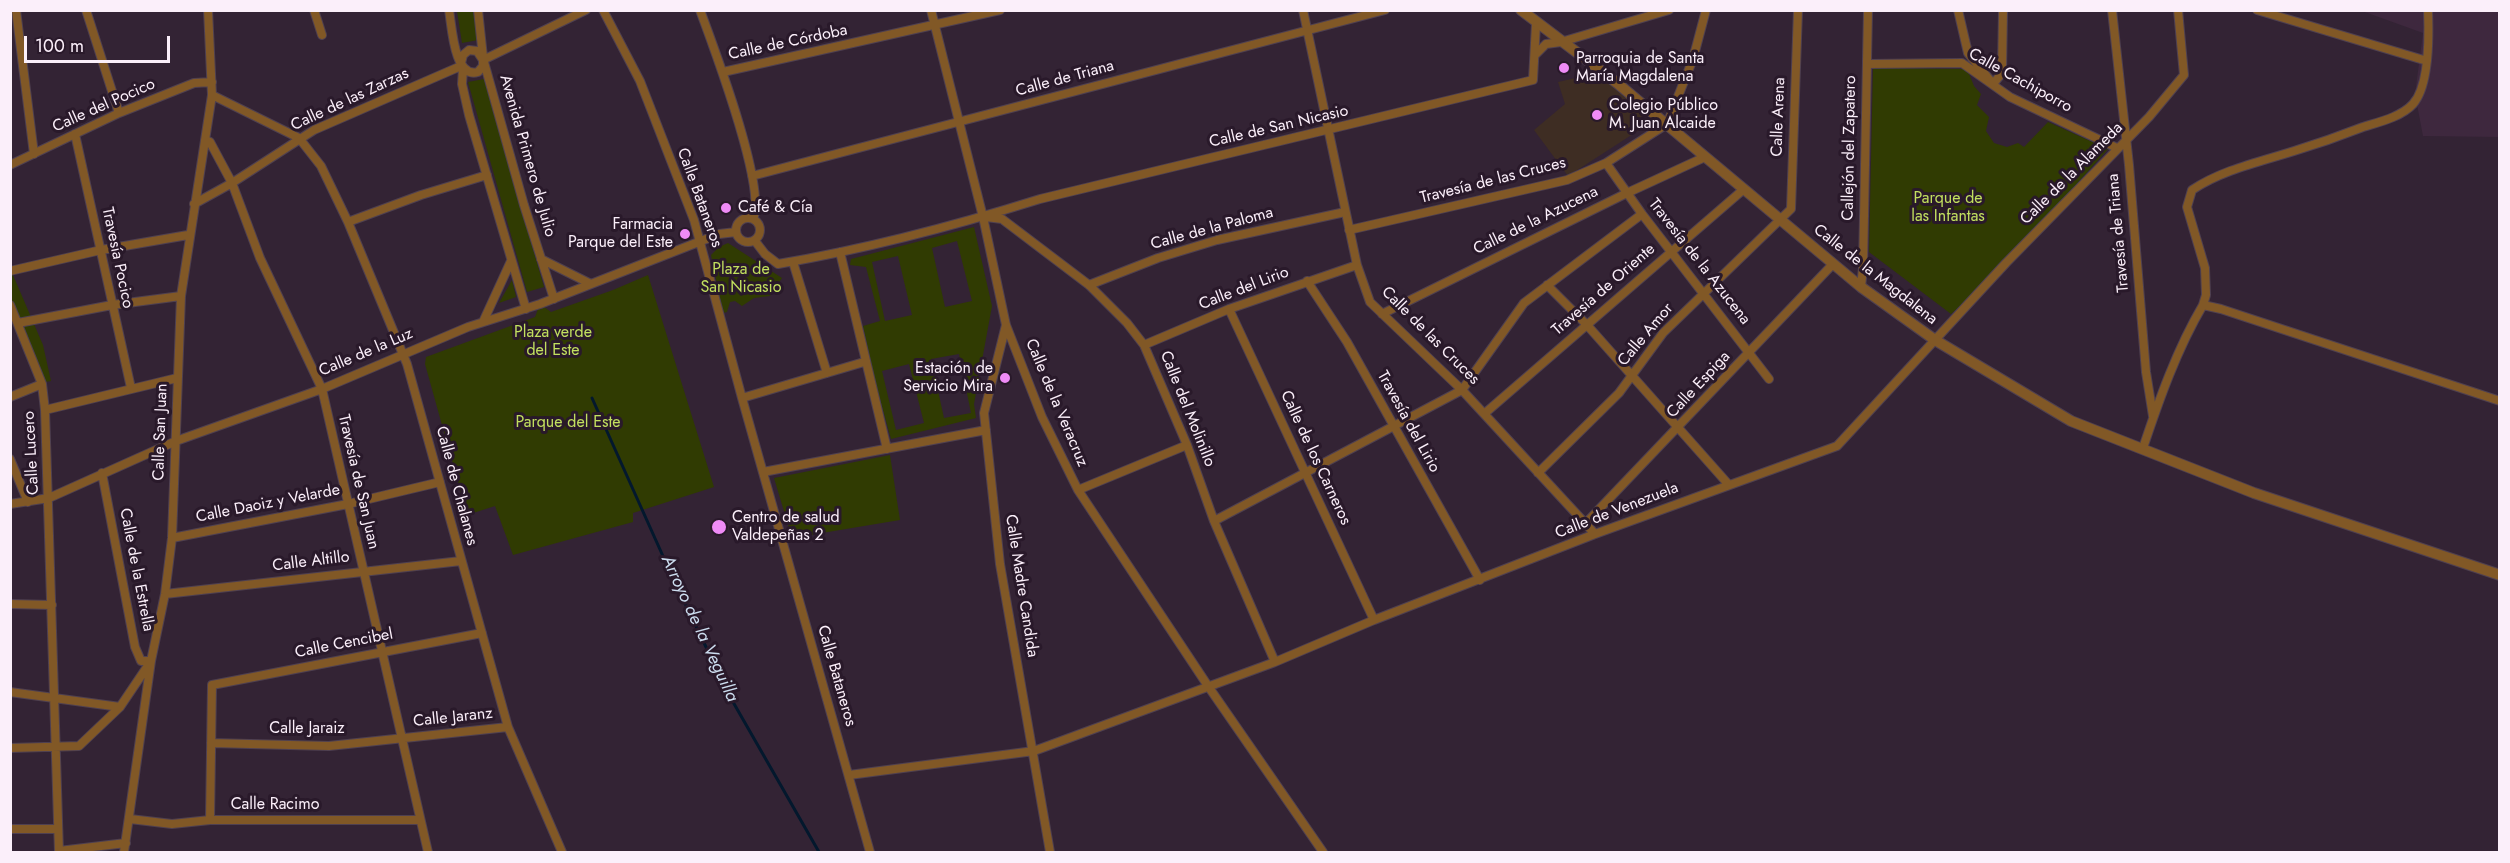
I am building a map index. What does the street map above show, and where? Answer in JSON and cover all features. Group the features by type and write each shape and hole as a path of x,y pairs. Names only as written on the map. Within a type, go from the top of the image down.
{"street":[{"path":"15,10 34,154"},
{"path":"86,10 119,113"},
{"name":"Calle San Juan","path":"124,852 151,661 165,594 172,538 181,296 188,235 212,95 208,10"},
{"path":"314,10 322,35"},
{"path":"449,10 462,66 470,73 478,72 483,60 586,10"},
{"name":"Avenida Primero de Julio","path":"478,10 483,60 554,299"},
{"name":"Calle Bataneros","path":"603,10 640,81 694,220 870,852"},
{"path":"700,10 723,72 752,176 757,209 753,219"},
{"name":"Calle de la Veracruz","path":"930,10 983,217 1006,325 1042,417 1078,490 1208,686 1322,851"},
{"name":"Calle de Córdoba","path":"723,72 1000,10"},
{"name":"Calle de las Cruces","path":"1303,10 1349,231 1357,265 1370,302 1462,390 1595,534"},
{"name":"Calle de Triana","path":"752,176 1385,10"},
{"name":"Calle de la Magdalena","path":"1521,10 1536,24 1666,123 1861,287 1935,340 2071,421 2254,494 2499,575"},
{"path":"1535,54 1546,44 1562,42 1669,10"},
{"path":"1666,123 1693,59 1706,10"},
{"name":"Calle Arena","path":"1781,220 1791,209 1798,10"},
{"name":"Callejón del Zapatero","path":"1861,287 1868,10"},
{"path":"1958,10 1968,53 1993,84 2002,73 2003,10"},
{"name":"Travesía de Triana","path":"2112,10 2124,141 2129,165 2146,372 2153,418"},
{"name":"Calle de la Alameda","path":"1935,340 2149,117 2184,75 2178,10"},
{"path":"2257,10 2427,61"},
{"path":"2143,448 2153,418 2206,295 2205,268 2187,207 2192,190 2204,182 2250,164 2392,117 2413,104 2427,61 2428,10"},
{"path":"1535,54 1536,24"},
{"path":"483,60 477,51 469,50 462,55 462,84 526,309"},
{"name":"Calle de San Nicasio","path":"983,217 1040,199 1533,80 1535,54"},
{"name":"Calle Cachiporro","path":"1867,64 1962,63 2010,97 2117,148"},
{"name":"Calle de las Zarzas","path":"194,204 232,183 299,138 462,66"},
{"name":"Calle del Pocico","path":"10,165 119,113 194,83 212,82"},
{"path":"212,95 299,138"},
{"name":"Travesía de las Cruces","path":"1349,231 1567,180 1605,163 1666,123"},
{"name":"Travesía Pocico","path":"75,134 131,388"},
{"name":"Calle de Chalanes","path":"299,138 321,166 348,222 403,353 508,727 562,852"},
{"name":"Travesía de San Juan","path":"205,140 210,142 232,183 260,258 322,389 428,852"},
{"name":"Calle de la Azucena","path":"1382,314 1705,157"},
{"name":"Travesía de la Azucena","path":"1605,163 1769,379"},
{"path":"348,222 421,195 487,175"},
{"name":"Travesía de Oriente","path":"1484,414 1744,189"},
{"name":"Calle de la Paloma","path":"1089,285 1158,258 1216,240 1345,212"},
{"path":"1214,521 1462,390 1524,303 1642,214"},
{"path":"755,241 772,261 778,264 840,252 983,217"},
{"name":"Calle del Molinillo","path":"983,217 1002,219 1089,285 1127,323 1144,345 1187,445 1214,521 1275,662"},
{"path":"753,219 758,223 760,230 755,241 743,242 735,232 741,220 753,219"},
{"name":"Calle Amor","path":"1538,472 1619,393 1664,333 1781,220"},
{"name":"Calle de la Luz","path":"10,504 49,498 176,441 322,389 403,353 483,322 554,299 719,234 735,232"},
{"path":"10,271 101,250 188,235"},
{"path":"840,252 864,362 887,449"},
{"name":"Avenida Primero de Julio","path":"541,259 591,284"},
{"path":"483,322 511,261"},
{"path":"793,262 827,373"},
{"name":"Calle Espiga","path":"1585,524 1833,264"},
{"name":"Calle del Lirio","path":"1144,345 1229,309 1357,265"},
{"name":"Travesía del Lirio","path":"1306,281 1347,342 1480,580"},
{"path":"1547,285 1587,325 1729,485"},
{"path":"18,323 112,305 181,296"},
{"path":"2203,305 2499,401"},
{"name":"Calle Lucero","path":"11,309 42,384 45,410 59,852"},
{"name":"Calle de los Carneros","path":"1229,309 1374,620"},
{"name":"Calle Madre Candida","path":"1006,325 984,413 1000,564 1050,852"},
{"name":"Calle de Venezuela","path":"849,775 1034,751 1275,662 1374,620 1595,534 1837,446 1935,340"},
{"path":"742,398 864,362"},
{"path":"45,410 177,378"},
{"path":"10,398 42,384"},
{"path":"763,472 986,430"},
{"path":"1078,490 1187,445"},
{"path":"10,459 28,502"},
{"name":"Calle de la Estrella","path":"102,473 135,647 141,661 151,661"},
{"name":"Calle Daoiz y Velarde","path":"172,538 348,504 440,482"},
{"name":"Calle Altillo","path":"165,594 461,561"},
{"path":"10,604 52,605"},
{"name":"Calle Cencibel","path":"212,742 212,685 482,633"},
{"path":"10,748 79,746 120,707 151,661"},
{"path":"10,692 120,707"},
{"name":"Calle Jaranz","path":"401,739 508,727"},
{"name":"Calle Jaraiz","path":"212,742 329,746 401,739"},
{"path":"210,820 212,742"},
{"name":"Calle Racimo","path":"130,819 172,824 210,820 420,820"},
{"path":"10,829 58,829"},
{"path":"59,852 126,843"}],"shaded area":[{"path":"2362,11 2499,11 2499,137 2423,136 2415,94 2423,33"},
{"name":"Colegio Público M. Juan Alcaide","path":"1598,73 1631,100 1647,125 1568,176 1534,130 1565,104 1558,82"}],"green space":[{"path":"457,11 473,11 478,40 462,43"},
{"name":"Parque de las Infantas","path":"1873,68 1967,69 1974,86 1981,94 1977,105 1989,117 1986,131 1994,143 2007,147 2018,143 2024,147 2048,122 2108,149 2006,263 1951,314 1869,252"},
{"path":"484,79 544,287 527,292 468,82"},
{"path":"974,227 992,306 974,404 976,418 891,439 863,326 880,321 866,267 850,265 851,259","holes":["957,241 972,301 945,307 932,248","898,256 912,315 885,321 872,262","959,354 971,413 944,418 931,359","909,364 924,423 896,430 882,371"]},
{"name":"Plaza de San Nicasio","path":"728,243 782,278 770,296 754,298 742,306 735,301 730,302 727,312 723,313 711,255 719,247"},
{"path":"10,268 43,345 51,381 40,383 11,313"},
{"name":"Parque del Este","path":"648,275 714,487 633,513 633,522 513,555 495,506 467,515 425,364 426,357 535,317 540,304 551,312"},
{"path":"512,280 516,297 499,303"},
{"path":"890,455 900,520 792,538 774,478"}],"waterway":[{"name":"Arroyo de la Veguilla","path":"592,398 671,574 729,695 819,852"}],"place":[{"name":"Parroquia de Santa María Magdalena","path":"1564,68"},
{"name":"Colegio Público M. Juan Alcaide","path":"1597,115"},
{"name":"Café & Cía","path":"726,208"},
{"name":"Farmacia Parque del Este","path":"685,234"},
{"name":"Estación de Servicio Mira","path":"1005,378"},
{"name":"Centro de salud Valdepeñas 2","path":"719,527"}],"park label":[{"name":"Plaza verde del Este","path":"553,342"}]}
